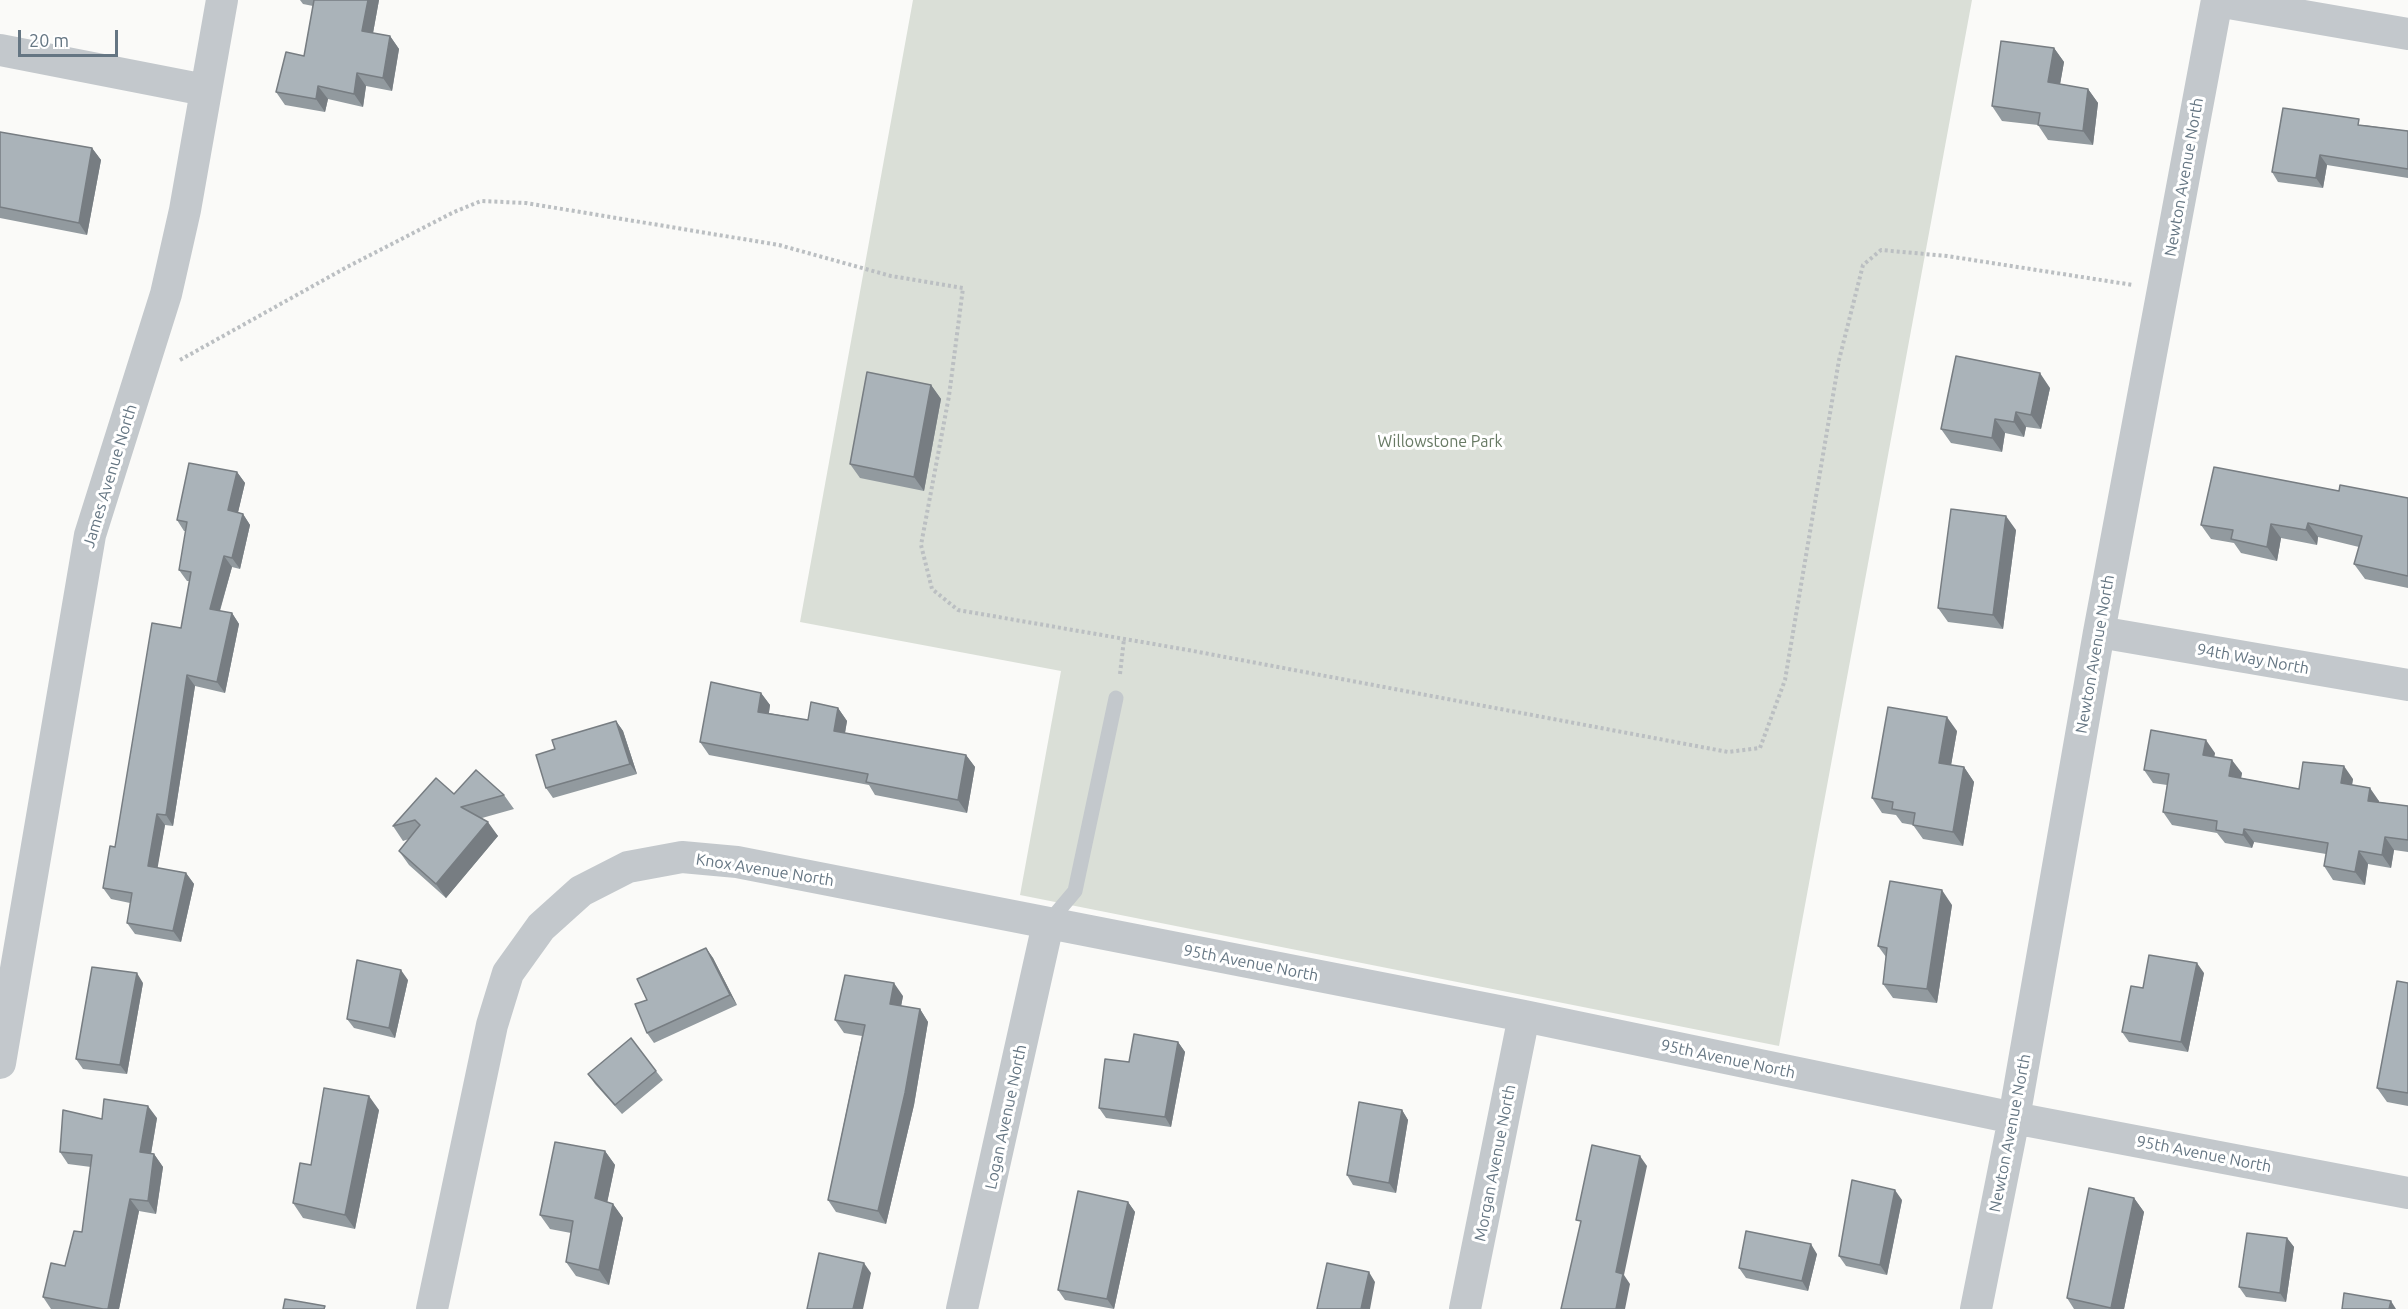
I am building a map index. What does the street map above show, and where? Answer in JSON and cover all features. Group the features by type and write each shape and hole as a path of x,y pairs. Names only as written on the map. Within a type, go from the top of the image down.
{"street":[{"name":"James Avenue North","path":"0,1063 90,535 166,294 185,210 222,0"},
{"path":"2217,0 2408,34"},
{"name":"Newton Avenue North","path":"1976,1309 2014,1118 2099,632 2217,0"},
{"path":"0,50 205,90"},
{"name":"94th Way North","path":"2099,632 2408,685"},
{"name":"Knox Avenue North","path":"432,1309 492,1025 508,974 541,927 581,891 628,867 682,857 737,862 1048,924"},
{"name":"95th Avenue North","path":"1048,924 1524,1016 2014,1118 2408,1193"},
{"name":"Logan Avenue North","path":"962,1309 1048,924"},
{"name":"Morgan Avenue North","path":"1465,1309 1524,1016"}],"lane":[{"path":"1048,924 1075,891 1116,698"}],"path":[{"path":"138,385 347,267 454,212 481,201 526,203 779,245 891,276 963,288 949,396 921,545 932,589 958,610 1728,752 1760,748 1785,680 1839,360 1863,266 1881,250 1947,256 2164,289"},
{"path":"1116,698 1124,639"}],"green space":[{"name":"Willowstone Park","path":"913,0 1972,0 1779,1046 1020,895 1061,671 800,622"}],"building":[{"path":"314,0 368,0 362,31 390,36 383,78 357,73 354,94 318,86 316,99 276,92 286,52 304,56"},
{"path":"2001,41 2054,48 2048,82 2088,89 2083,131 2038,125 2040,113 1992,106"},
{"path":"2283,108 2359,119 2358,125 2408,131 2408,169 2320,155 2316,178 2272,172"},
{"path":"0,132 92,148 79,223 0,207"},
{"path":"1956,356 2040,373 2031,415 2016,412 2014,422 1995,419 1992,438 1941,429"},
{"path":"867,372 931,385 914,477 850,464"},
{"path":"189,463 237,472 228,510 243,514 232,558 224,556 210,609 232,613 217,682 187,675 166,815 157,814 148,866 186,873 173,931 127,923 132,893 103,888 110,846 115,847 152,623 181,628 191,572 179,570 187,522 177,520"},
{"path":"2214,467 2339,491 2340,485 2408,498 2408,576 2354,564 2362,536 2308,523 2306,530 2271,524 2267,547 2231,539 2233,530 2201,525"},
{"path":"1951,509 2006,516 1993,615 1938,608"},
{"path":"711,682 761,693 758,712 808,720 811,702 838,708 834,731 966,755 958,800 866,782 868,774 700,742"},
{"path":"1888,707 1947,717 1939,763 1964,767 1953,832 1913,825 1915,813 1892,809 1893,802 1872,798"},
{"path":"616,721 630,764 546,788 536,755 555,749 552,740"},
{"path":"2151,730 2206,740 2203,755 2232,760 2229,776 2299,789 2303,762 2344,766 2341,783 2370,788 2368,801 2408,806 2408,840 2385,837 2382,855 2359,851 2355,872 2324,866 2328,843 2244,829 2243,835 2216,830 2217,821 2163,812 2169,774 2144,770"},
{"path":"476,770 504,795 461,807 488,822 436,884 399,851 420,825 415,820 393,826 436,778 454,794"},
{"path":"1890,881 1942,890 1927,989 1883,984 1887,948 1878,946"},
{"path":"706,948 730,995 647,1033 635,1004 647,1000 637,979"},
{"path":"2149,955 2197,963 2181,1042 2122,1032 2131,986 2143,988"},
{"path":"357,960 401,970 389,1028 347,1019"},
{"path":"92,967 137,973 120,1065 76,1059"},
{"path":"845,975 894,983 890,1004 920,1009 905,1093 878,1211 828,1200 865,1025 835,1020"},
{"path":"2397,981 2408,983 2408,1093 2377,1088"},
{"path":"1134,1034 1178,1042 1165,1117 1099,1108 1105,1059 1129,1062"},
{"path":"631,1038 656,1071 615,1105 588,1074"},
{"path":"324,1088 369,1096 345,1215 293,1203 300,1163 311,1165"},
{"path":"104,1099 148,1106 140,1152 154,1154 148,1201 130,1199 108,1309 43,1297 51,1263 65,1266 74,1231 82,1232 92,1155 60,1152 63,1110 102,1119"},
{"path":"1359,1102 1402,1110 1389,1183 1347,1175"},
{"path":"555,1142 605,1151 595,1198 613,1204 599,1270 566,1262 573,1221 540,1215"},
{"path":"1592,1145 1640,1156 1616,1272 1623,1274 1616,1309 1561,1309 1581,1221 1576,1220"},
{"path":"1852,1180 1895,1190 1880,1265 1839,1256"},
{"path":"2089,1188 2134,1198 2111,1308 2067,1298"},
{"path":"1078,1191 1128,1202 1107,1299 1058,1290"},
{"path":"1746,1231 1811,1244 1802,1281 1739,1268"},
{"path":"2247,1233 2287,1238 2280,1293 2239,1287"},
{"path":"819,1253 864,1263 853,1309 807,1309"},
{"path":"1327,1263 1369,1272 1361,1309 1317,1309"},
{"path":"2344,1293 2391,1301 2389,1309 2342,1309"},
{"path":"285,1299 325,1306 324,1309 283,1309"}]}
